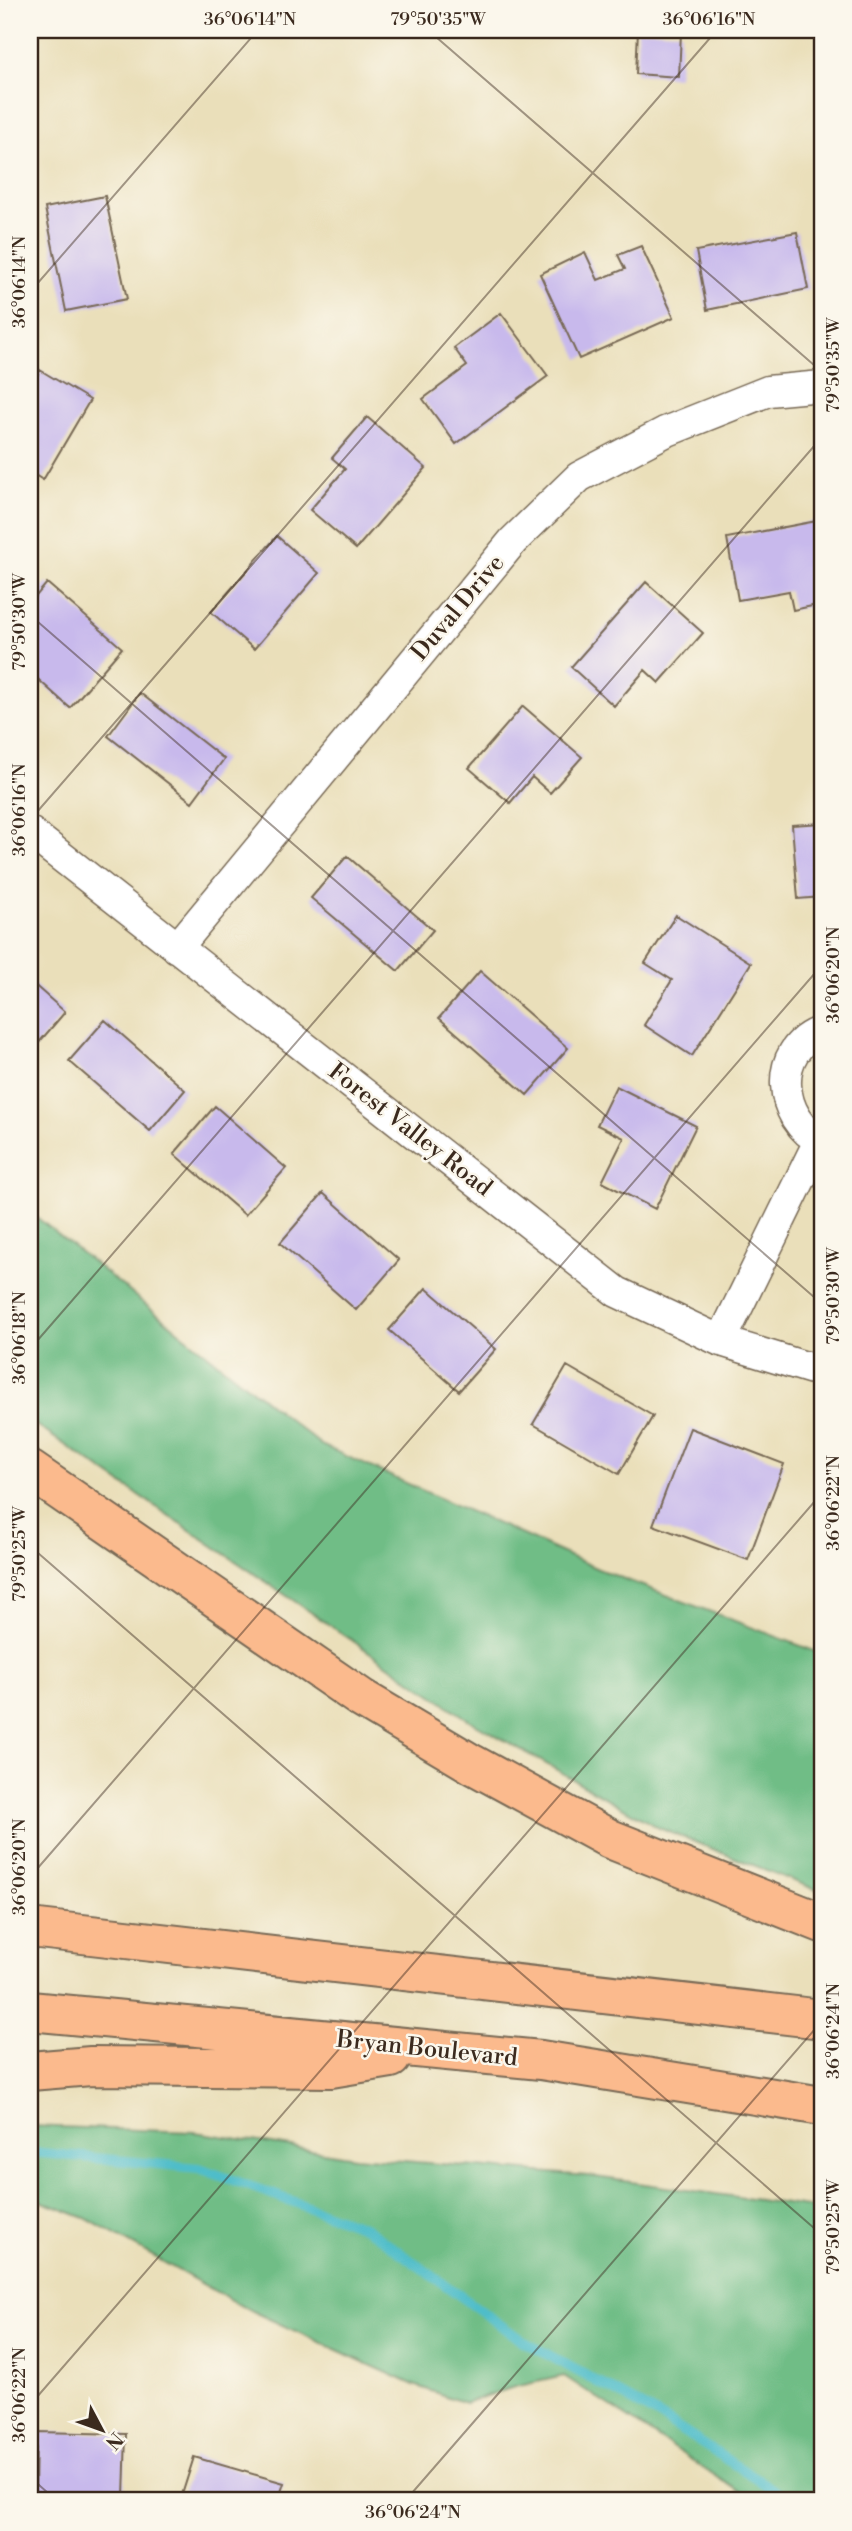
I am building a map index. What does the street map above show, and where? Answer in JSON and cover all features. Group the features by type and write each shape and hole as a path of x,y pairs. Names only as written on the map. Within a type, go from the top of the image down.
{"highway":[{"path":"30,1470 361,1698 472,1764 610,1839 822,1923"},
{"path":"30,1928 822,2018"},
{"name":"Bryan Boulevard","path":"30,2011 541,2060 822,2106"},
{"path":"30,2071 91,2066 331,2068 442,2050"}],"street":[{"name":"Duval Drive","path":"177,948 513,541 579,477 665,432 768,391 822,386"},
{"name":"Forest Valley Road","path":"30,832 617,1292 721,1341 822,1372"},
{"path":"721,1341 821,1141 802,1128 789,1110 785,1088 788,1066 799,1048 822,1031"}],"green space":[{"path":"30,1212 321,1445 598,1569 822,1654 822,1892 659,1828 469,1720 30,1421"},
{"path":"30,2126 195,2132 355,2157 588,2176 822,2209 822,2501 754,2501 564,2376 514,2387 465,2403 414,2385 245,2308 85,2218 30,2197"}],"building":[{"path":"638,30 681,32 679,77 636,74"},
{"path":"105,196 127,299 66,311 45,208"},
{"path":"797,232 808,289 707,310 696,251"},
{"path":"641,246 674,317 579,359 540,274 585,252 598,280 625,269 618,255"},
{"path":"501,313 548,376 456,444 423,399 467,366 454,348"},
{"path":"40,370 90,400 43,480 30,472 30,388"},
{"path":"367,417 426,468 356,549 310,510 345,469 332,458"},
{"path":"822,520 822,604 793,610 789,591 738,600 727,538"},
{"path":"277,536 319,573 254,649 211,612"},
{"path":"646,582 703,633 659,683 645,670 614,706 571,667"},
{"path":"47,583 122,648 70,708 30,672 30,603"},
{"path":"140,693 224,759 192,802 108,736"},
{"path":"523,706 582,757 550,793 532,777 510,803 469,768"},
{"path":"822,823 822,897 798,899 792,825"},
{"path":"347,856 433,930 398,971 311,898"},
{"path":"676,915 751,963 692,1056 644,1025 672,980 645,963"},
{"path":"480,971 568,1048 527,1095 439,1018"},
{"path":"30,981 65,1012 30,1053"},
{"path":"105,1020 185,1090 150,1131 69,1061"},
{"path":"616,1086 696,1126 655,1209 602,1182 624,1138 597,1125"},
{"path":"215,1106 286,1168 245,1215 174,1154"},
{"path":"323,1193 399,1260 356,1310 280,1243"},
{"path":"426,1288 496,1349 459,1391 389,1330"},
{"path":"567,1366 653,1416 619,1474 533,1424"},
{"path":"690,1428 784,1464 748,1560 653,1525"},
{"path":"36,2432 126,2434 124,2497 35,2494"},
{"path":"194,2457 284,2483 278,2501 180,2501"}],"waterway":[{"path":"30,2152 199,2168 366,2228 523,2341 659,2416 791,2501"}]}
